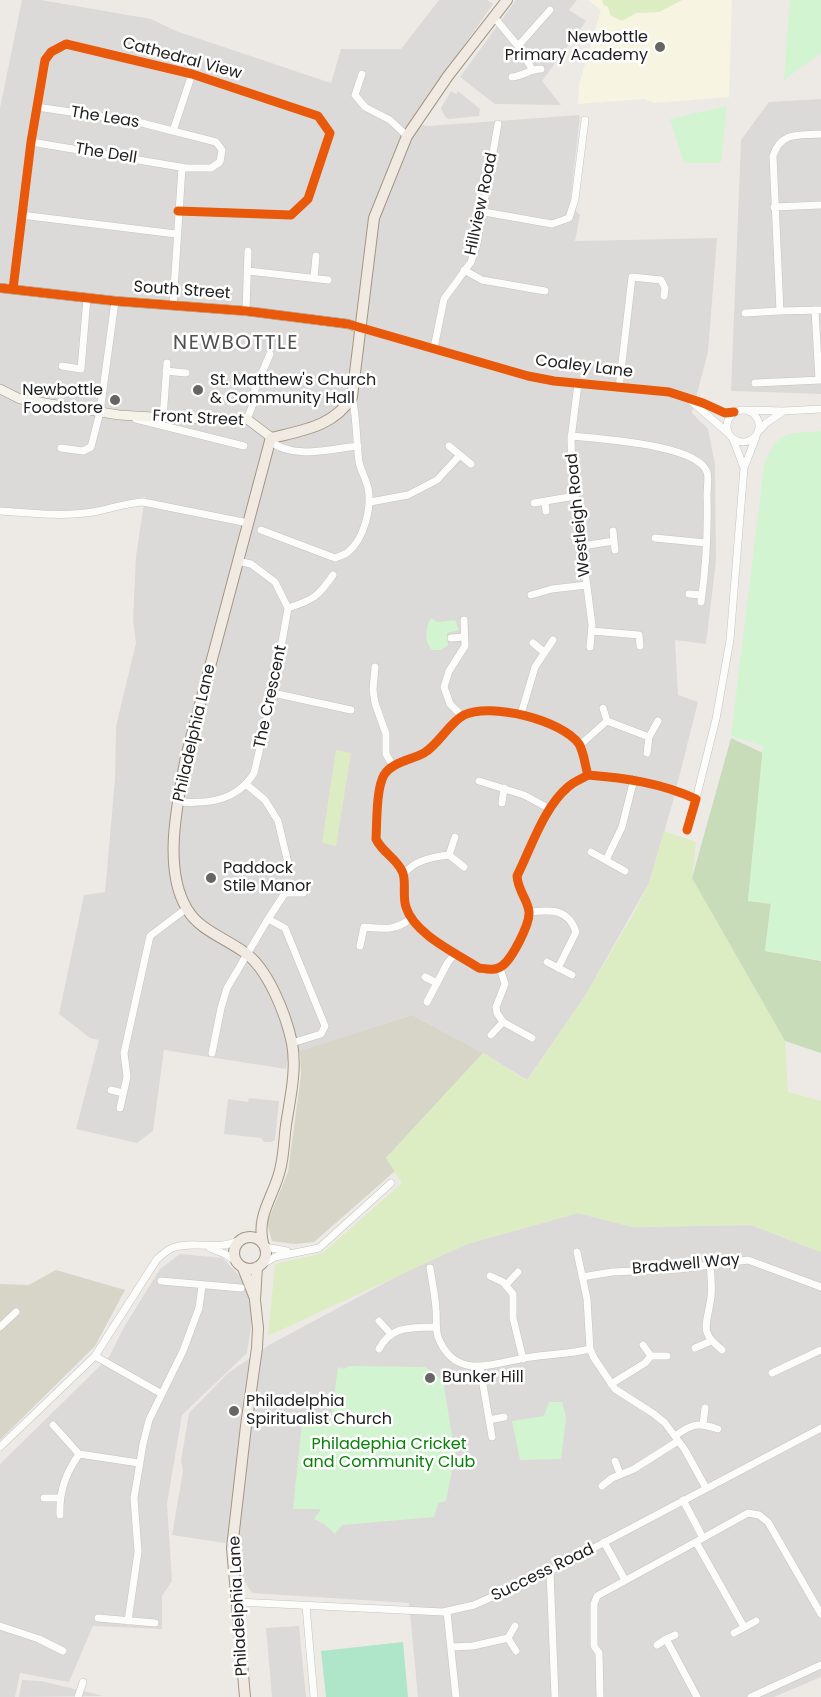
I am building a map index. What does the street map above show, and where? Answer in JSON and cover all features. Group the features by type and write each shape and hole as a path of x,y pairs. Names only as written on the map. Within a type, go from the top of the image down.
{"main road":[{"path":"271,439 331,420 344,409 352,397 374,218 407,136 448,76 507,0"},
{"name":"Philadelphia Lane","path":"245,1697 232,1548 257,1348 258,1328 255,1300 259,1266 265,1257 260,1224 280,1171 294,1069 292,1043 280,1006 264,974 247,954 201,926 187,909 174,869 178,802 186,757 271,439"},
{"name":"Philadelphia Lane","path":"255,1300 233,1251 266,1204"},
{"path":"240,1240 256,1238 264,1245"},
{"path":"239,1264 259,1266"}],"street":[{"path":"518,46 550,10"},
{"path":"494,17 518,46 532,69"},
{"name":"Cathedral View","path":"12,289 31,142 45,60 51,52 66,44 192,74 318,116 330,134 308,200 291,215 178,211"},
{"path":"512,77 521,76 532,69 541,69"},
{"path":"173,131 192,74"},
{"path":"362,74 355,94 365,107 390,120 407,136"},
{"name":"The Leas","path":"37,106 138,122 216,142 222,150 220,162 212,168 182,167"},
{"path":"484,212 552,224 569,218 575,199 585,120"},
{"name":"Hillview Road","path":"434,348 444,299 471,262 484,212 498,124"},
{"path":"780,311 772,156 776,146 783,138 821,134"},
{"name":"The Dell","path":"31,142 182,167"},
{"path":"173,305 182,167"},
{"path":"774,207 821,205"},
{"path":"21,215 176,234"},
{"path":"246,311 248,251"},
{"path":"314,278 316,256"},
{"path":"464,270 482,280 546,291"},
{"path":"248,271 328,280"},
{"path":"619,388 632,277 661,280 665,288 664,296"},
{"name":"South Street","path":"0,288 115,301 246,311 348,324 362,329"},
{"path":"62,366 81,369 87,298"},
{"path":"61,448 83,451 91,447 100,412 115,301"},
{"path":"745,313 818,310 820,380 755,382"},
{"name":"Coaley Lane","path":"362,329 528,376 578,384 669,392 725,413 734,412"},
{"path":"247,419 253,404 255,389 270,354"},
{"path":"163,418 167,367 186,373"},
{"name":"Westleigh Road","path":"578,384 571,436 572,472 592,631 590,647"},
{"name":"Front Street","path":"0,389 20,399 119,415 244,446"},
{"path":"684,396 741,442 748,442 766,423 784,411"},
{"path":"261,530 335,558 347,553 358,540 370,502 368,486 361,471 352,397"},
{"path":"744,468 727,421 734,412 821,409"},
{"path":"687,830 716,719 730,640 744,468 757,434 757,417 747,410"},
{"name":"Front Street","path":"119,415 247,419 271,439"},
{"path":"571,436 654,446 689,457 702,465 707,472 706,543 702,598 689,594"},
{"path":"271,439 279,448 295,452 358,446"},
{"path":"449,446 471,464"},
{"path":"370,502 408,495 437,480 460,455"},
{"path":"534,503 575,496"},
{"path":"0,512 70,514 94,512 129,503 143,502 248,523"},
{"path":"545,502 546,511"},
{"path":"613,531 615,550"},
{"path":"655,538 706,543"},
{"path":"582,546 614,541"},
{"path":"237,561 251,564 275,582 288,608 307,602 321,593 333,575"},
{"path":"531,595 552,589 587,585"},
{"name":"The Crescent","path":"247,785 254,773 273,693 288,608"},
{"path":"462,716 450,704 444,687 449,670 465,646 464,620"},
{"path":"640,626 640,646"},
{"path":"592,631 639,635"},
{"path":"451,638 464,637"},
{"path":"521,714 532,677 544,652 553,640"},
{"path":"532,643 544,652"},
{"path":"375,668 374,696 386,734 386,754 393,766"},
{"path":"273,693 351,710"},
{"path":"603,708 607,721"},
{"path":"588,775 580,745 569,733 521,714 494,709 477,710 462,716 425,752 393,766 384,775 380,789 376,839 380,846 398,862 404,874 405,906 421,930 479,968 490,970 500,968 517,945 525,929 529,912 518,887 517,876 550,809 569,786 588,775 634,779 675,789 696,799"},
{"path":"580,745 607,721"},
{"path":"607,721 649,737"},
{"path":"647,753 649,737 658,721"},
{"path":"606,860 622,827 634,779"},
{"path":"479,781 524,795 550,809"},
{"path":"178,802 195,803 231,796 247,785 265,800 278,821 288,863"},
{"path":"502,803 504,788"},
{"path":"449,855 455,837"},
{"path":"591,852 625,871"},
{"path":"404,874 410,867 431,857 449,855 464,867"},
{"path":"212,1053 227,988 285,893 303,893"},
{"path":"120,1108 127,1077 124,1053 150,936 187,909"},
{"path":"529,912 562,913 572,921 576,932 558,968"},
{"path":"356,922 364,927 384,929 401,927 411,918"},
{"path":"268,919 285,928 325,1026 321,1034 292,1043"},
{"path":"360,946 364,927"},
{"path":"427,1002 448,962 456,953"},
{"path":"547,962 572,975"},
{"path":"500,968 505,984 496,1007 503,1023 532,1038"},
{"path":"425,976 437,983"},
{"path":"491,1035 503,1023"},
{"path":"111,1090 123,1093"},
{"path":"259,1266 276,1257 319,1248 391,1183"},
{"path":"0,1447 94,1356 157,1259 170,1248 228,1246 240,1240"},
{"path":"264,1245 295,1252"},
{"path":"208,1247 225,1254 239,1264"},
{"path":"577,1252 587,1299 590,1349 594,1358 611,1384 626,1397 660,1418 677,1439 706,1488"},
{"name":"Bradwell Way","path":"582,1278 612,1272 679,1269 748,1260 821,1287"},
{"path":"711,1264 711,1302 705,1327 711,1341 722,1350"},
{"path":"429,1268 437,1311 436,1327 443,1346 449,1355 467,1365 480,1367 590,1349"},
{"path":"506,1285 518,1272"},
{"path":"490,1275 506,1285 513,1294 513,1318 523,1359"},
{"path":"160,1281 241,1288"},
{"path":"129,1621 138,1552 134,1498 139,1463 149,1420 183,1352 199,1308 202,1286"},
{"path":"0,1327 16,1312"},
{"path":"380,1321 390,1334"},
{"path":"379,1349 390,1334 436,1327"},
{"path":"695,1348 711,1341"},
{"path":"643,1345 651,1356"},
{"path":"772,1373 821,1350"},
{"path":"94,1356 162,1394"},
{"path":"611,1384 645,1364 651,1356"},
{"path":"651,1356 667,1356"},
{"path":"480,1367 492,1437"},
{"path":"704,1424 705,1408"},
{"path":"489,1420 504,1417"},
{"path":"602,1486 620,1474 634,1469 677,1439 692,1425 704,1424 718,1429"},
{"path":"53,1425 79,1454 139,1463"},
{"name":"Success Road","path":"237,1602 447,1612 474,1605 492,1599 550,1571 821,1428"},
{"path":"60,1515 59,1498 70,1466 79,1454"},
{"path":"615,1461 620,1474"},
{"path":"44,1498 59,1498"},
{"path":"683,1500 703,1538"},
{"path":"600,1697 599,1653 594,1646 594,1604 597,1596 748,1513 759,1515 771,1528 821,1614"},
{"path":"604,1542 625,1580"},
{"path":"696,1542 744,1627"},
{"path":"550,1571 555,1697"},
{"path":"306,1606 314,1697"},
{"path":"447,1612 456,1697"},
{"path":"98,1618 155,1623"},
{"path":"734,1633 756,1621"},
{"path":"0,1626 39,1639 63,1651"},
{"path":"452,1647 473,1646 508,1638 515,1626"},
{"path":"657,1645 675,1635"},
{"path":"508,1638 516,1651"},
{"path":"666,1639 697,1697"},
{"path":"752,1697 821,1665"},
{"path":"78,1697 83,1682"}],"shaded area":[{"path":"22,0 41,0 151,19 176,31 331,83 341,49 401,49 439,0 487,0 493,4 410,123 428,126 580,115 570,205 580,215 575,241 717,238 708,352 692,413 708,429 715,464 716,561 706,644 675,640 678,695 698,702 672,805 649,883 585,996 527,1080 483,1053 412,1015 301,1051 287,1061 286,1069 164,1050 153,1131 137,1143 76,1129 99,1040 90,1038 59,1014 84,895 105,892 115,779 116,726 136,643 133,620 136,556 145,497 67,514 0,508 0,108"},
{"path":"516,0 577,0 569,10 586,21 542,81 561,105 495,104 460,77"},
{"name":"Newbottle Primary Academy","path":"588,0 732,0 729,97 655,103 644,99 578,104 579,85 601,10"},
{"path":"451,91 456,94 458,91 480,109 479,116 449,119 445,117 441,108"},
{"path":"821,99 821,394 731,391 741,140 769,102"},
{"path":"237,873 238,879 243,878 246,906 228,894 225,898 223,881 229,880 228,874"},
{"path":"412,1015 483,1053 386,1158 395,1171 314,1242 295,1244 272,1241 267,1223 288,1172 301,1075 300,1051"},
{"path":"249,1098 279,1101 275,1140 264,1142 261,1138 224,1134 228,1099 248,1102"},
{"path":"578,1213 633,1227 751,1225 821,1252 821,1677 774,1697 418,1697 409,1603 252,1593 241,1576 237,1557 238,1545 172,1535 183,1471 181,1461 189,1413 228,1373 269,1345 405,1272 467,1244"},
{"path":"180,1254 223,1258 247,1284 252,1320 247,1353 182,1415 167,1504 172,1581 162,1596 162,1629 93,1626 69,1682 20,1673 15,1697 0,1697 0,1464 109,1357 124,1327 160,1269"},
{"path":"56,1270 125,1290 95,1346 0,1440 0,1284 29,1285"},
{"path":"299,1626 306,1697 272,1697 266,1628"},
{"path":"22,1680 41,1681 104,1696 19,1697"}],"green space":[{"path":"602,0 682,0 659,12 636,13 622,21 610,15 608,7 603,4"},
{"path":"790,0 821,0 821,53 784,80"},
{"path":"727,106 721,163 684,163 670,119"},
{"path":"821,431 821,960 765,951 771,904 748,901 763,746 731,736 764,466 773,446 784,436"},
{"path":"431,618 438,622 455,620 459,630 447,633 448,645 441,650 432,650 429,647 427,630"},
{"path":"731,738 763,753 748,901 771,903 765,951 821,961 821,1053 785,1041 692,878"},
{"path":"336,750 351,753 336,846 322,843"},
{"path":"664,831 696,842 692,878 785,1041 788,1092 821,1101 821,1252 751,1225 633,1227 578,1213 467,1244 268,1336 275,1264 323,1253 402,1183 386,1158 483,1053 527,1081 585,996 634,913 649,883"},
{"name":"Philadephia Cricket and Community Club","path":"349,1366 425,1367 443,1380 455,1455 446,1501 438,1503 434,1517 342,1525 335,1534 314,1519 321,1509 293,1509 302,1423 330,1427 338,1367 344,1369"},
{"path":"549,1402 562,1402 566,1418 561,1459 520,1460 512,1421 544,1416"},
{"path":"403,1642 408,1697 326,1697 321,1651"}],"cycle path":[{"path":"13,289 31,142 45,60 51,52 66,44 192,74 318,116 330,133 308,199 291,215 178,211"},
{"path":"0,288 115,301 246,311 348,324 528,376 554,381 669,392 725,413 734,412"},
{"path":"588,775 570,785 559,795 539,828 517,876 529,917 524,933 502,966 494,969 479,968 437,942 410,917 404,898 402,871 376,839 377,806 381,781 392,767 424,753 464,715 476,712 507,712 542,721 570,735 579,744 588,775 643,782 696,799 687,830"}],"place":[{"name":"Newbottle Primary Academy","path":"660,47"},
{"name":"St. Matthew's Church & Community Hall","path":"198,390"},
{"name":"Newbottle Foodstore","path":"115,400"},
{"name":"Paddock Stile Manor","path":"211,878"},
{"name":"Bunker Hill","path":"430,1378"},
{"name":"Philadelphia Spiritualist Church","path":"234,1411"}],"district":[{"name":"NEWBOTTLE","path":"236,344"}]}
